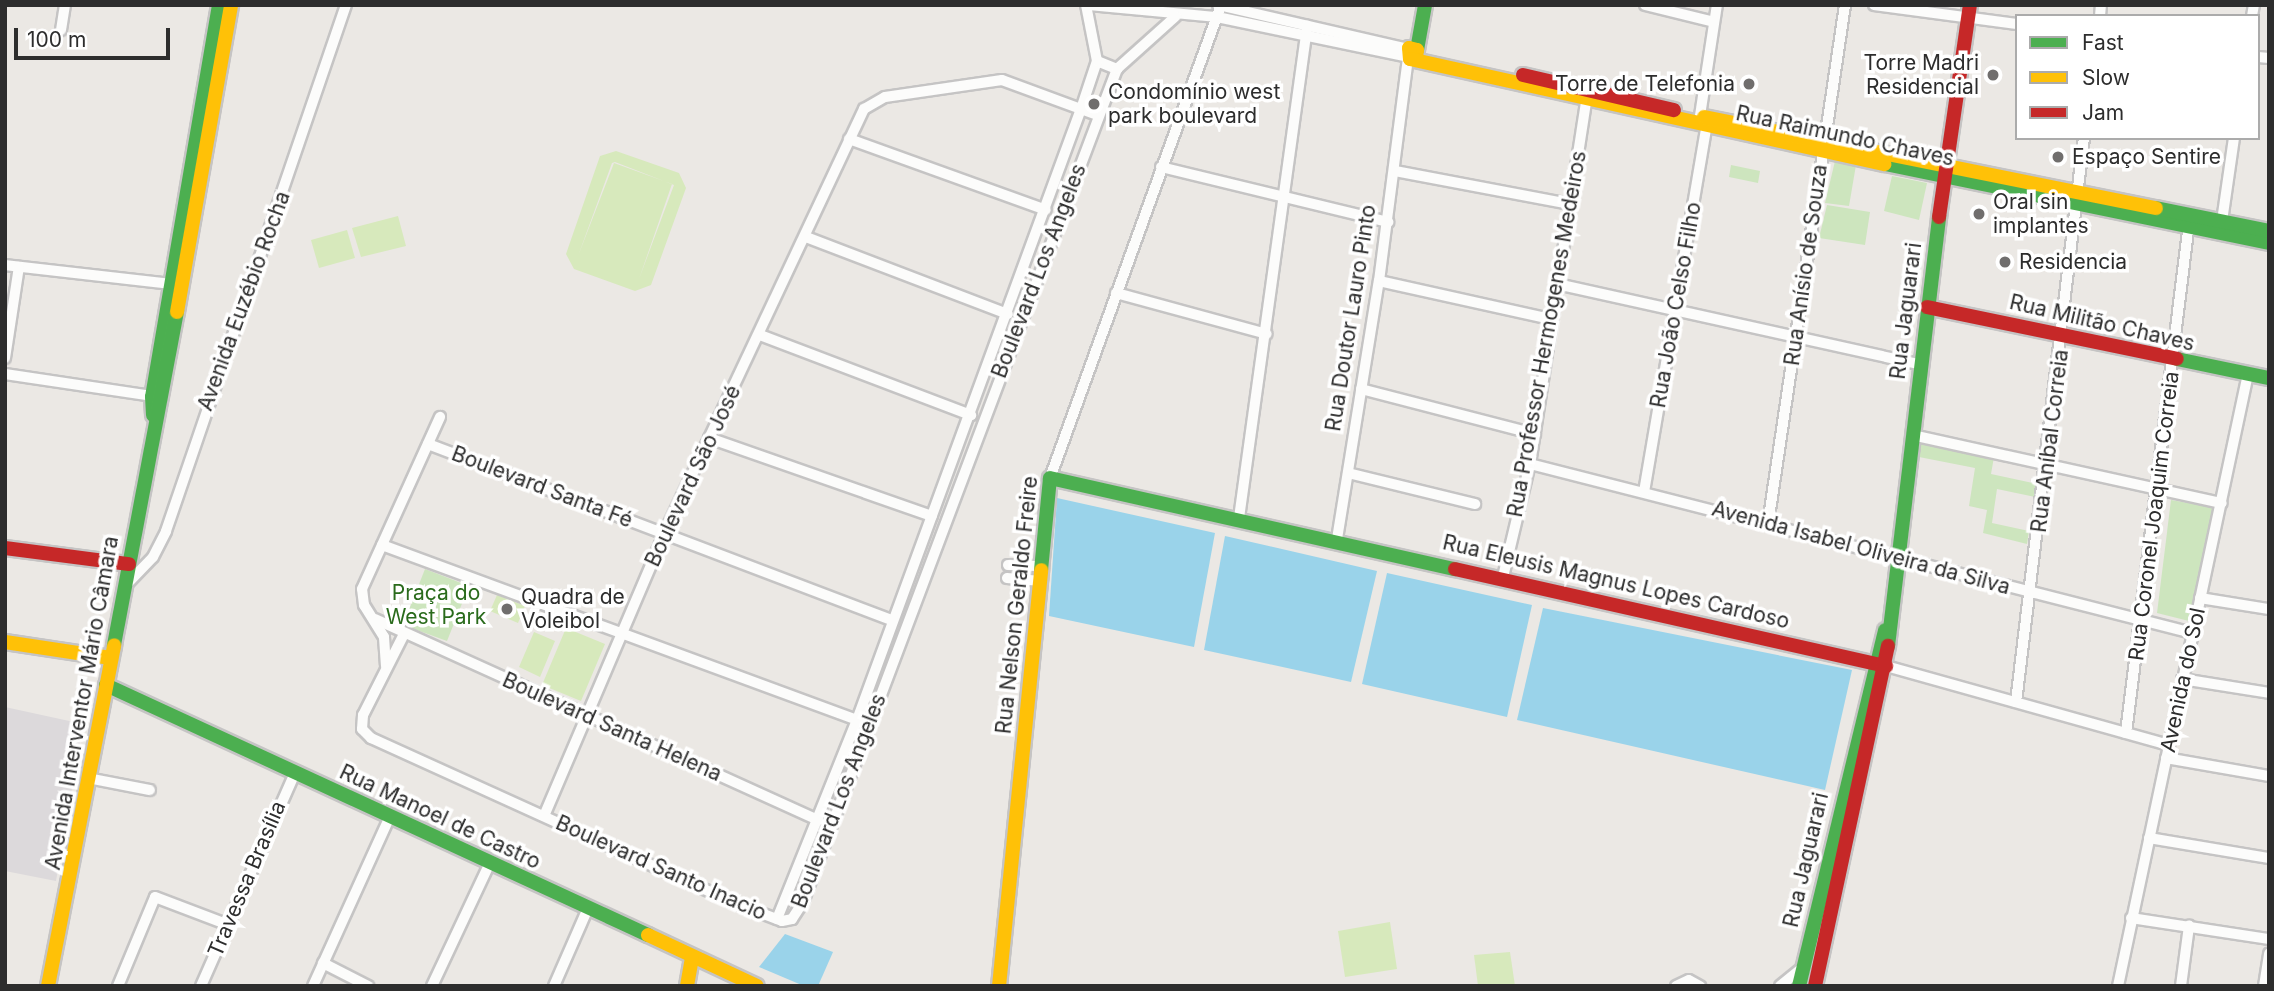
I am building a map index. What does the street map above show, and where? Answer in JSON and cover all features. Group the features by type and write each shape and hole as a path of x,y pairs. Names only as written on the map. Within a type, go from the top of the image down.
{"main road":[{"name":"Avenida Interventor Mário Câmara","path":"157,397 205,124 219,5"},
{"name":"Avenida Interventor Mário Câmara","path":"48,986 154,427 171,284 231,5"},
{"name":"Rua Doutor Lauro Pinto","path":"1413,53 1417,5"},
{"name":"Rua Doutor Lauro Pinto","path":"1413,53 1425,5"},
{"name":"Rua Jaguarari","path":"1815,986 1880,665 1898,560 1944,171 1969,12"},
{"name":"Rua Raimundo Chaves","path":"1413,53 1703,122 2189,221 2269,231"},
{"name":"Rua Raimundo Chaves","path":"2221,227 2269,243"},
{"name":"Rua Militão Chaves","path":"1927,307 2063,334 2172,361 2269,378"},
{"name":"Rua Eleusis Magnus Lopes Cardoso","path":"1050,478 1337,539 1880,665"},
{"name":"Rua Nelson Geraldo Freire","path":"999,986 1050,478"},
{"path":"5,548 129,564"},
{"path":"5,642 111,658"},
{"name":"Rua Jaguarari","path":"1798,986 1880,665"},
{"name":"Rua Manoel de Castro","path":"106,685 757,986"},
{"path":"687,986 692,957"}],"street":[{"path":"61,30 65,5"},
{"name":"Avenida Euzébio Rocha","path":"125,586 153,557 166,531 346,5"},
{"name":"Rua Raimundo Chaves","path":"1088,5 1176,16 1217,17 1307,30"},
{"name":"Boulevard Los Angeles","path":"1088,5 1097,61 1082,108 971,415 891,620 858,720 777,919 787,921 795,916 808,887 1116,69 1176,16"},
{"name":"Rua Raimundo Chaves","path":"1220,5 1307,30 1413,53"},
{"name":"Rua Nelson Geraldo Freire","path":"1050,478 1220,5"},
{"path":"1645,5 1714,22"},
{"name":"Rua João Celso Filho","path":"1644,492 1703,122 1717,5"},
{"name":"Rua Anísio de Souza","path":"1768,524 1845,5"},
{"path":"1874,5 1969,12 2015,24"},
{"path":"1239,519 1268,334 1307,30"},
{"name":"Rua Doutor Lauro Pinto","path":"1337,539 1413,53"},
{"path":"1097,61 1116,69"},
{"name":"Boulevard São José","path":"544,816 589,718 664,534 760,335 864,109 874,100 976,81 1002,80 1097,115"},
{"name":"Rua Professor Hermogenes Medeiros","path":"1503,577 1530,464 1550,319 1587,95"},
{"path":"849,139 1046,210"},
{"name":"Rua Aníbal Correia","path":"2016,702 2048,463 2084,140"},
{"path":"2221,227 2234,140"},
{"path":"1161,167 1284,199 1388,222"},
{"path":"1395,171 1569,204"},
{"name":"Rua Coronel Joaquim Correia","path":"2126,733 2160,488 2189,221"},
{"path":"806,236 1008,314"},
{"path":"5,265 171,284"},
{"path":"5,358 19,267"},
{"path":"1379,281 1424,296 1550,319"},
{"path":"1557,284 1921,365"},
{"path":"1116,293 1268,334"},
{"path":"760,335 971,415"},
{"path":"996,346 1000,356 1010,350"},
{"path":"5,374 157,397"},
{"name":"Avenida do Sol","path":"2118,986 2248,374"},
{"path":"981,384 989,379 996,386"},
{"path":"1361,389 1535,434"},
{"path":"386,670 385,643 375,620 364,605 362,589 440,417"},
{"path":"1912,435 2222,503"},
{"path":"709,438 932,516"},
{"name":"Boulevard Santa Fé","path":"428,444 891,620"},
{"name":"Avenida Isabel Oliveira da Silva","path":"1530,464 2192,633"},
{"path":"1348,473 1475,503"},
{"path":"382,545 858,720"},
{"path":"921,546 927,555 935,551"},
{"path":"1008,565 1043,566"},
{"path":"1007,579 1041,581"},
{"path":"905,586 915,584 919,591"},
{"path":"2200,598 2269,609"},
{"name":"Boulevard Santa Helena","path":"375,620 819,820"},
{"path":"404,634 363,715 362,729 367,735 544,816"},
{"name":"Rua Eleusis Magnus Lopes Cardoso","path":"1880,665 2169,745"},
{"path":"2182,679 2269,693"},
{"path":"2166,758 2269,776"},
{"name":"Travessa Brasília","path":"201,986 226,924 295,773"},
{"path":"88,778 149,790"},
{"name":"Boulevard Santo Inacio","path":"544,816 777,919"},
{"path":"313,986 390,817"},
{"path":"2149,838 2269,858"},
{"path":"432,986 489,863"},
{"path":"795,880 808,887"},
{"path":"117,986 155,897 226,924"},
{"path":"554,986 588,908"},
{"path":"2131,918 2269,939"},
{"path":"2181,986 2189,926"},
{"path":"2264,986 2269,953"},
{"path":"323,963 369,986"},
{"path":"1780,986 1801,969"},
{"path":"1676,986 1689,980 1700,986"}],"shaded area":[{"path":"5,707 83,724 56,881 5,871"}],"green space":[{"path":"616,151 679,173 686,188 651,285 635,291 574,269 566,254 600,156","holes":["615,162 664,181 614,163 578,256 612,163","672,184 674,185 639,279"]},
{"path":"1835,161 1856,165 1849,206 1825,203"},
{"path":"1731,165 1760,171 1758,183 1729,177"},
{"path":"1892,176 1927,183 1919,220 1884,211"},
{"path":"1827,205 1870,212 1865,245 1819,238"},
{"path":"398,216 406,246 361,257 352,228"},
{"path":"347,230 355,258 319,268 311,240"},
{"path":"1921,441 1994,457 1991,474 2037,484 2035,497 1997,489 1992,523 2029,531 2027,544 1983,533 1987,510 1969,506 1975,468 1919,457"},
{"path":"2171,500 2217,508 2193,622 2157,613"},
{"name":"Praça do West Park","path":"425,569 469,586 447,641 403,625"},
{"name":"Quadra de Voleibol","path":"497,595 525,606 518,623 490,611"},
{"path":"566,628 605,644 581,701 542,685"},
{"path":"534,632 555,641 540,677 519,667"},
{"path":"1390,922 1397,969 1345,977 1338,931"},
{"path":"1510,952 1515,986 1478,986 1474,955"}],"water":[{"path":"1057,498 1215,533 1194,647 1049,616"},
{"path":"1225,536 1377,571 1351,682 1204,650"},
{"path":"1387,573 1532,605 1507,717 1362,684"},
{"path":"1543,608 1852,670 1825,790 1517,720"},
{"path":"785,934 833,952 818,986 804,986 759,967"}],"traffic: fast":[{"path":"153,415 152,397 219,5"},
{"path":"1417,50 1425,5"},
{"path":"1885,164 2269,243"},
{"path":"2156,208 2269,231"},
{"path":"1888,646 1939,217"},
{"path":"114,645 177,312"},
{"path":"2177,359 2269,378"},
{"path":"1041,570 1050,478 1455,569"},
{"path":"1799,986 1885,630"},
{"path":"106,685 648,935"}],"traffic: slow":[{"path":"177,312 231,5"},
{"path":"1416,58 1417,50 1409,48 1410,59 1885,164"},
{"path":"1704,117 2156,208"},
{"path":"999,986 1041,570"},
{"path":"5,642 111,658"},
{"path":"48,986 114,645"},
{"path":"648,935 757,986"},
{"path":"687,986 692,957"}],"traffic: jam":[{"path":"1939,217 1970,5"},
{"path":"1523,75 1674,110"},
{"path":"1927,307 2177,359"},
{"path":"5,548 129,564"},
{"path":"1455,569 1886,666"},
{"path":"1815,986 1888,646"}],"place":[{"name":"Torre Madri Residencial","path":"1993,75"},
{"name":"Torre de Telefonia","path":"1749,84"},
{"name":"Condomínio west park boulevard","path":"1094,104"},
{"name":"Espaço Sentire","path":"2058,157"},
{"name":"Oral sin implantes","path":"1979,214"},
{"name":"Residencia","path":"2005,262"},
{"name":"Quadra de Voleibol","path":"507,609"}]}
